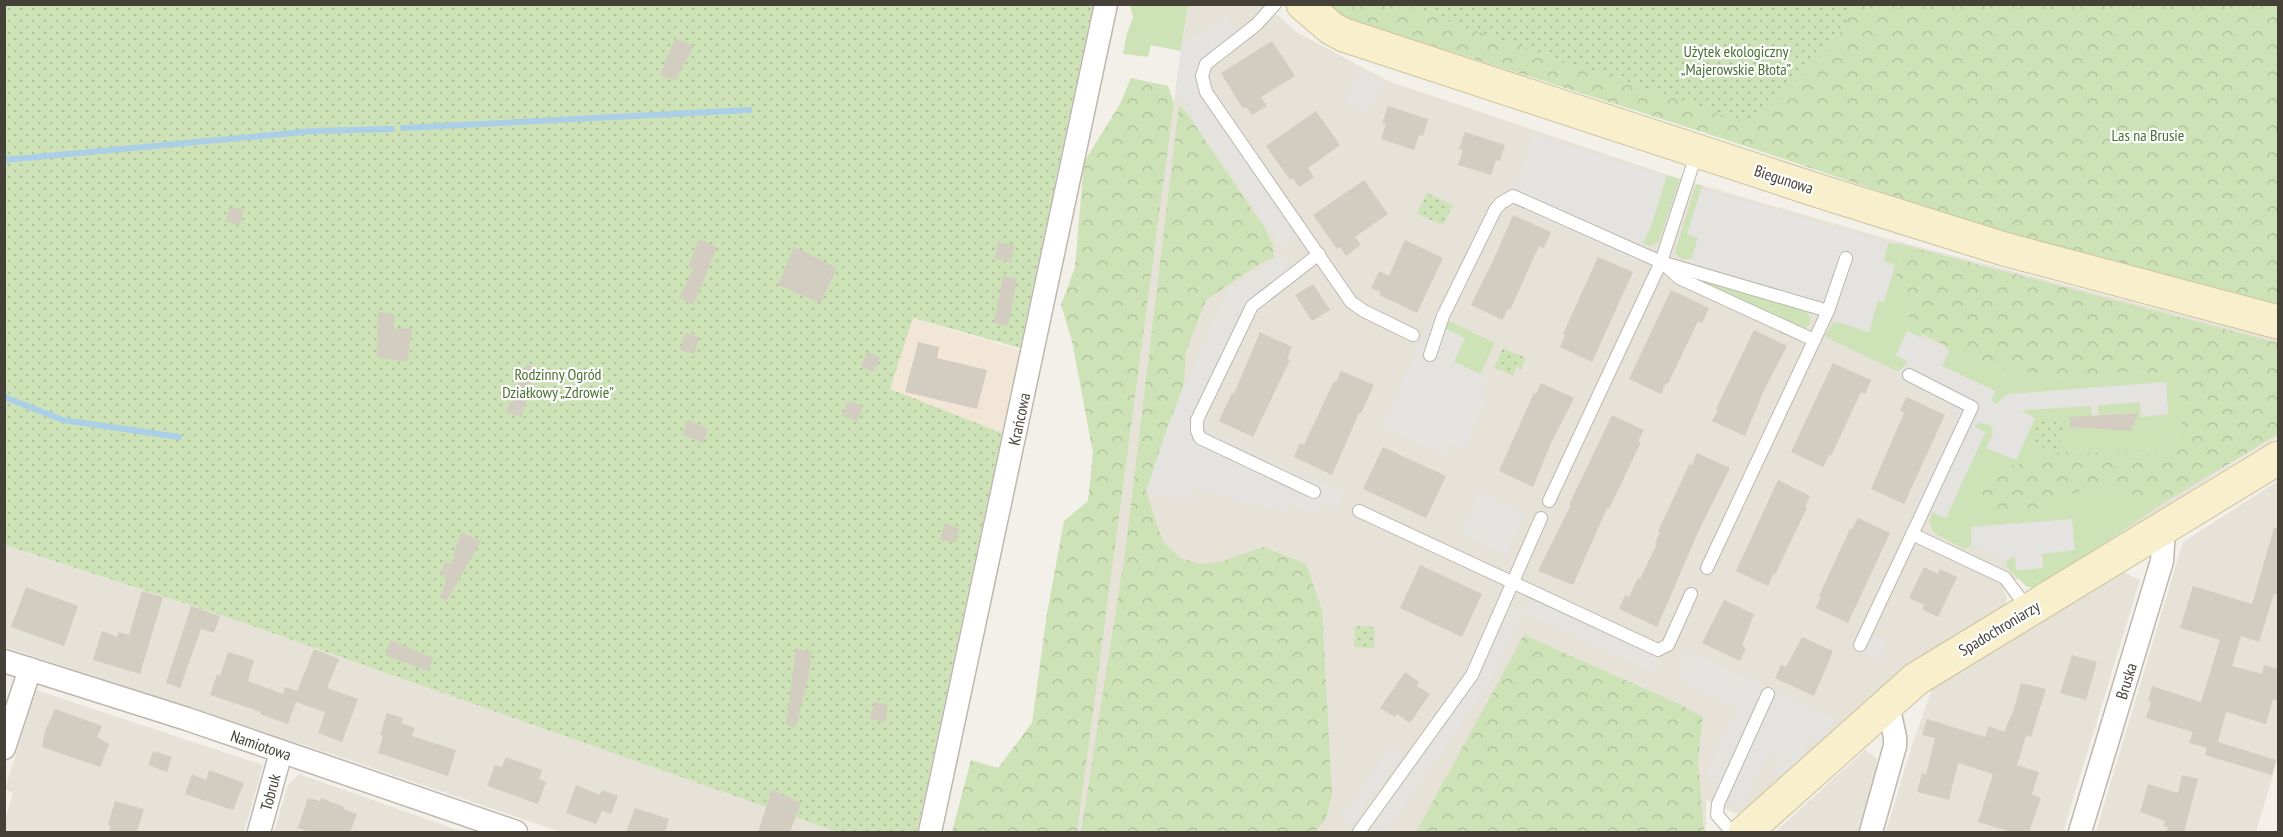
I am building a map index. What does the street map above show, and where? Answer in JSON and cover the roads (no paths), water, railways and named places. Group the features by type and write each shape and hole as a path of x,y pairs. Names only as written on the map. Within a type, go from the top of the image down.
{"street":[{"name":"Krańcowa","path":"930,832 1106,4"},
{"name":"Biegunowa","path":"1303,4 1331,28 1344,35 1697,151 2004,249 2278,322"},
{"name":"Spadochroniarzy","path":"1745,832 1916,679 2278,458"},
{"name":"Bruska","path":"2080,832 2162,561 2164,527"},
{"name":"Namiotowa","path":"4,661 187,719 505,831"},
{"path":"4,748 30,669"},
{"path":"1871,832 1895,746 1888,705"},
{"name":"Tobruk","path":"259,832 281,752"}],"lane":[{"path":"1275,4 1256,25 1206,64 1202,76 1206,92 1351,302 1364,311 1413,335"},
{"path":"1549,501 1661,262 1697,151"},
{"path":"1430,355 1443,316 1495,210 1514,196 1661,262 1828,311"},
{"path":"1314,492 1200,438 1197,420 1252,306 1319,254"},
{"path":"1707,568 1828,311 1846,258"},
{"path":"1661,262 1679,278 1814,340"},
{"path":"1860,645 1972,406 1909,375"},
{"path":"1359,511 1658,650 1668,645 1691,594"},
{"path":"1359,832 1472,675 1541,518"},
{"path":"1912,534 2005,578 2028,610"},
{"path":"1732,832 1718,815 1718,804 1768,694"}],"waterway":[{"path":"403,128 749,110"},
{"path":"4,160 314,131 392,129"},
{"path":"4,397 63,420 179,437"}],"park label":[{"name":"Użytek ekologiczny „Majerowskie Błota”","path":"1736,60"},
{"name":"Las na Brusie","path":"2148,135"},
{"name":"Rodzinny Ogród Działkowy „Zdrowie”","path":"558,383"}]}
